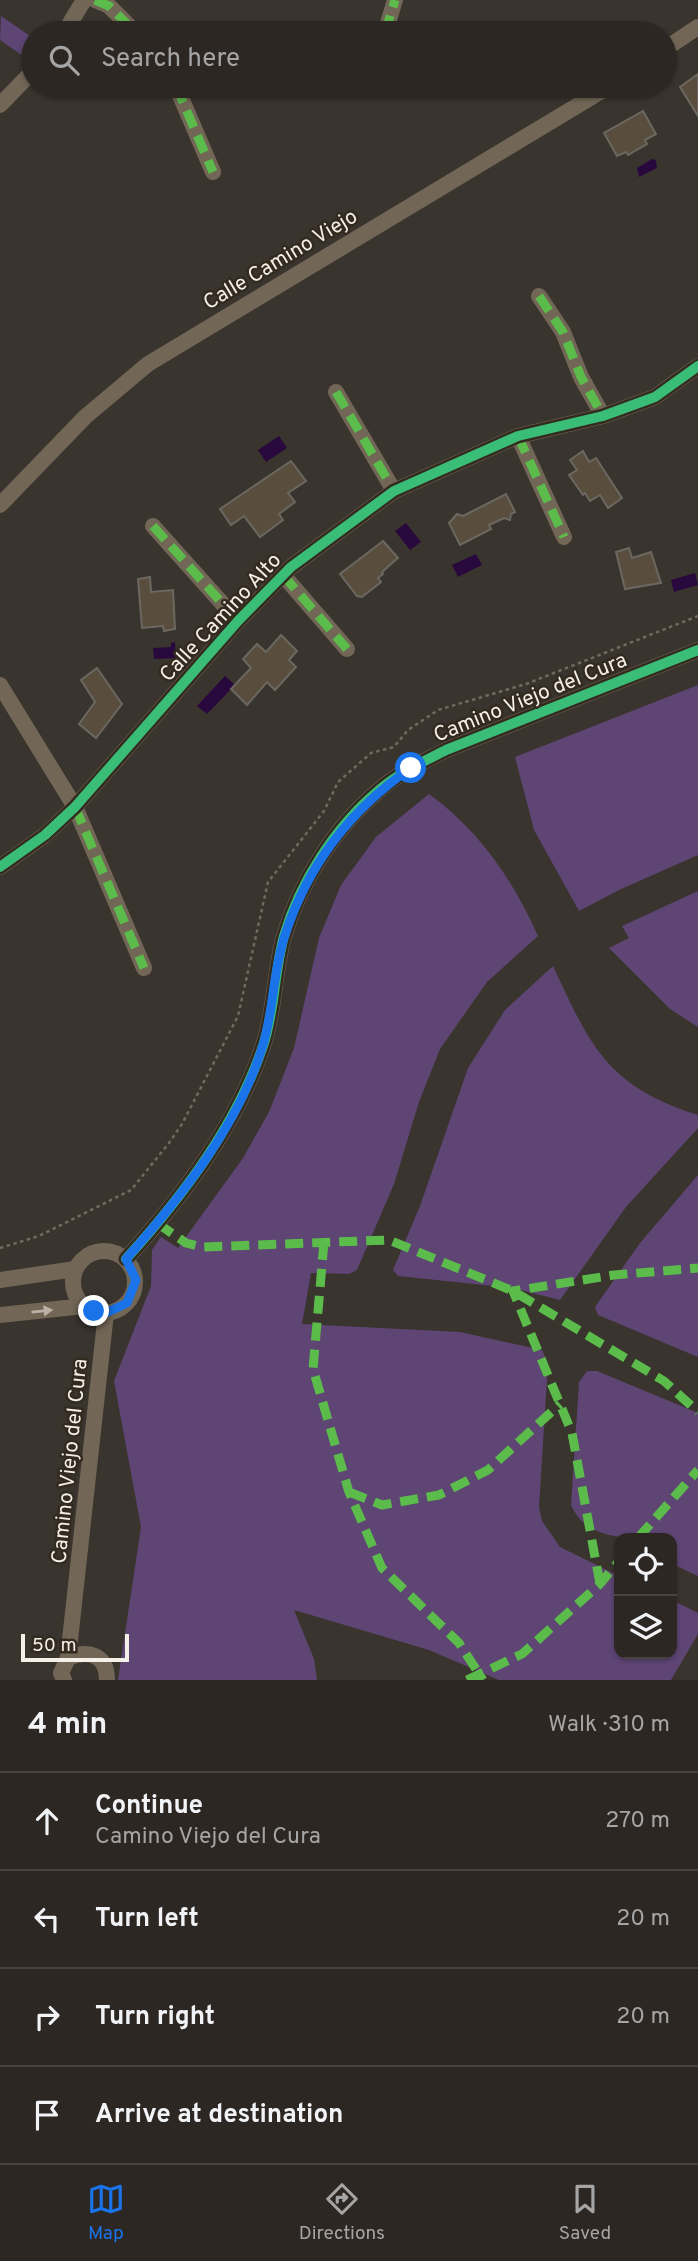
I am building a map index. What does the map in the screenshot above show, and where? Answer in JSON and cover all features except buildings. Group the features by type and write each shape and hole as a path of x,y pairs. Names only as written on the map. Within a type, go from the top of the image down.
{"street":[{"path":"71,21 84,0"},
{"path":"95,0 109,6 124,21"},
{"path":"389,21 395,0"},
{"path":"677,41 698,27"},
{"path":"0,105 21,83"},
{"path":"181,98 213,172"},
{"name":"Calle Camino Viejo","path":"0,505 85,417 148,364 590,98"},
{"path":"539,296 563,332 581,377 603,415"},
{"name":"Calle Camino Alto","path":"0,867 45,835 75,807 238,621 283,575 394,491 518,436 603,415 654,397 698,366"},
{"path":"336,392 394,491"},
{"path":"518,436 564,537"},
{"path":"153,526 238,621"},
{"path":"283,575 347,649"},
{"name":"Camino Viejo del Cura","path":"126,1259 186,1186 232,1117 263,1045 285,935 312,872 340,829 378,790 411,768 446,751 698,650"},
{"path":"0,685 75,807 144,968"},
{"path":"0,1315 84,1306 106,1313 127,1303 134,1292 136,1280 126,1259 104,1250 92,1253 75,1269 72,1282 76,1295 84,1306"},
{"path":"0,1280 75,1269"},
{"name":"Camino Viejo del Cura","path":"64,1680 61,1673 68,1658 74,1612 106,1313"},
{"name":"Camino Viejo del Cura","path":"74,1612 81,1636 107,1668 107,1680"},
{"path":"68,1658 82,1652 98,1656"}],"path":[{"path":"0,1248 39,1236 131,1190 169,1143 182,1124 238,1016 268,882 324,811 338,782 371,753 394,747 408,730 438,710 526,684 698,616"}],"shaded area":[{"path":"1,16 21,30 21,55 0,40"},
{"path":"652,159 656,160 657,168 639,177 637,168"},
{"path":"279,436 287,448 266,462 258,450"},
{"path":"406,523 421,542 410,550 395,531"},
{"path":"476,554 482,565 458,577 452,565"},
{"path":"695,573 698,585 674,592 671,580"},
{"path":"175,642 176,658 154,659 153,648 171,647 171,643"},
{"path":"225,676 235,685 207,714 197,706"},
{"path":"698,685 698,855 579,911 534,830 515,757"},
{"path":"429,794 464,824 493,858 517,895 538,936 487,982 440,1049 419,1102 394,1184 357,1270 349,1274 311,1273 302,1324 460,1332 542,1350 548,1363 539,1507 542,1521 560,1547 614,1574 614,1659 677,1659 677,1602 698,1613 698,1634 671,1680 499,1680 429,1650 294,1610 314,1659 317,1680 118,1680 141,1527 114,1381 151,1286 152,1250 161,1237 178,1248 243,1158 269,1112 294,1048 319,938 341,885 376,837"},
{"path":"698,891 698,1027 670,1009 609,948 629,938 622,926"},
{"path":"553,966 591,1041 606,1060 622,1077 643,1091 667,1104 698,1115 698,1128 626,1207 560,1300 512,1288 398,1276 393,1270 420,1206 468,1068 505,1010"},
{"path":"698,1175 698,1357 598,1315 595,1307 640,1243"},
{"path":"587,1371 597,1371 698,1413 698,1576 677,1566 677,1533 614,1533 614,1536 601,1533 579,1518 571,1505 579,1382"}],"marked path":[{"path":"95,0 109,6 124,21"},
{"path":"389,21 395,0"},
{"path":"181,98 213,172"},
{"path":"539,296 563,332 581,377 603,416"},
{"path":"336,392 394,491"},
{"path":"518,436 564,537"},
{"path":"153,526 238,621"},
{"path":"283,575 347,649"},
{"path":"75,807 144,968"},
{"path":"157,1223 186,1243 202,1247 389,1240 513,1291 664,1381 698,1412"},
{"path":"324,1242 313,1369 349,1492 382,1568 459,1643 483,1680"},
{"path":"600,1584 572,1433 513,1291 614,1275 698,1268"},
{"path":"349,1492 382,1505 439,1495 488,1470 560,1404"},
{"path":"642,1533 698,1470"},
{"path":"467,1680 522,1654 600,1584 614,1567"}],"cycle path":[{"path":"0,867 45,835 75,807 238,621 291,567 394,491 518,436 603,416 655,397 698,366"},
{"path":"126,1259 187,1185 223,1132 238,1104 252,1076 267,1033 284,936 299,896 334,838 362,805 394,779 446,750 698,650"}],"route":[{"path":"94,1311 106,1313 118,1310 127,1303 134,1292 136,1280 126,1259 186,1186 232,1117 263,1045 285,935 312,872 340,829 378,790 411,768"}]}
